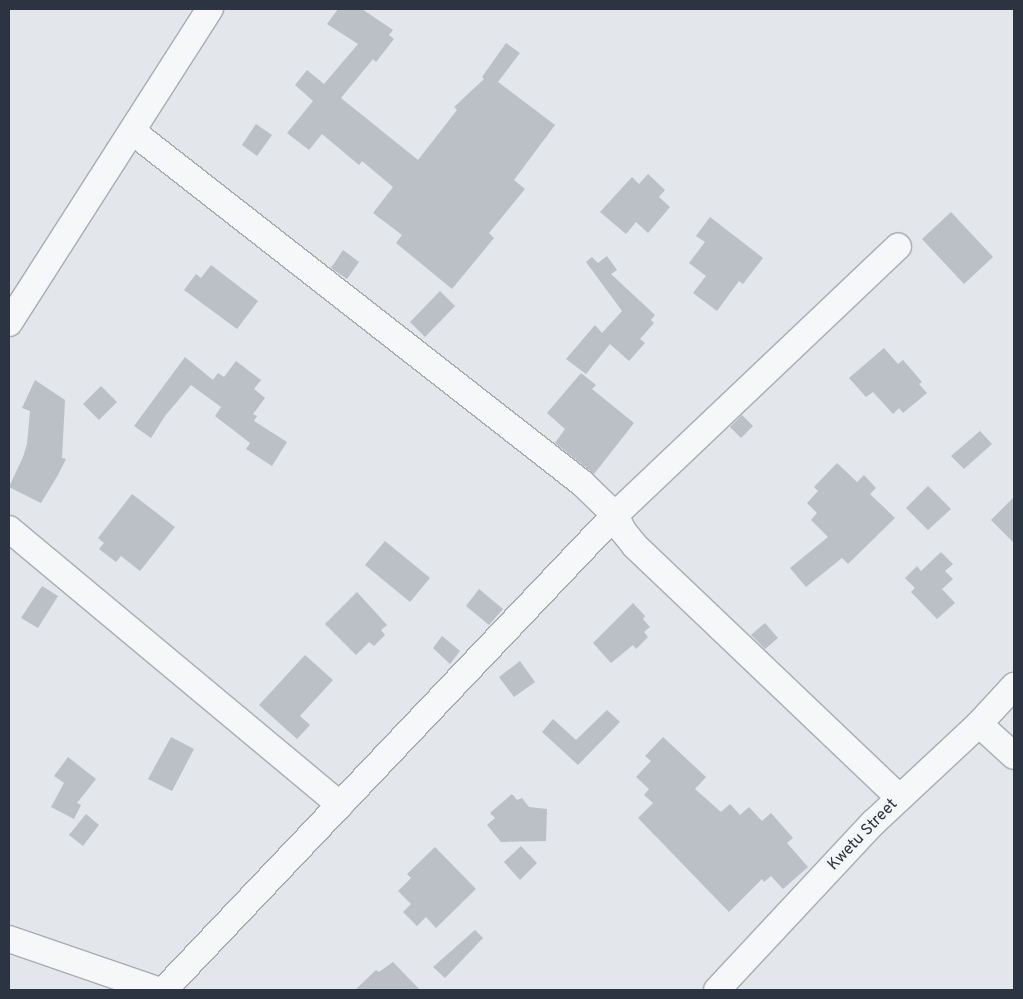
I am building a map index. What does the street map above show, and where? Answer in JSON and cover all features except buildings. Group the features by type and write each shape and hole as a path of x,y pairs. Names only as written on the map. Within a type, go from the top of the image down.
{"street":[{"path":"9,323 210,9"},
{"path":"133,132 582,483 615,515 623,531 635,546 899,797"},
{"path":"164,990 615,515 898,246"},
{"path":"9,529 340,805"},
{"name":"Kwetu Street","path":"717,990 873,823 979,724 1014,686"},
{"path":"979,724 1014,756"},
{"path":"9,939 157,990"}]}
